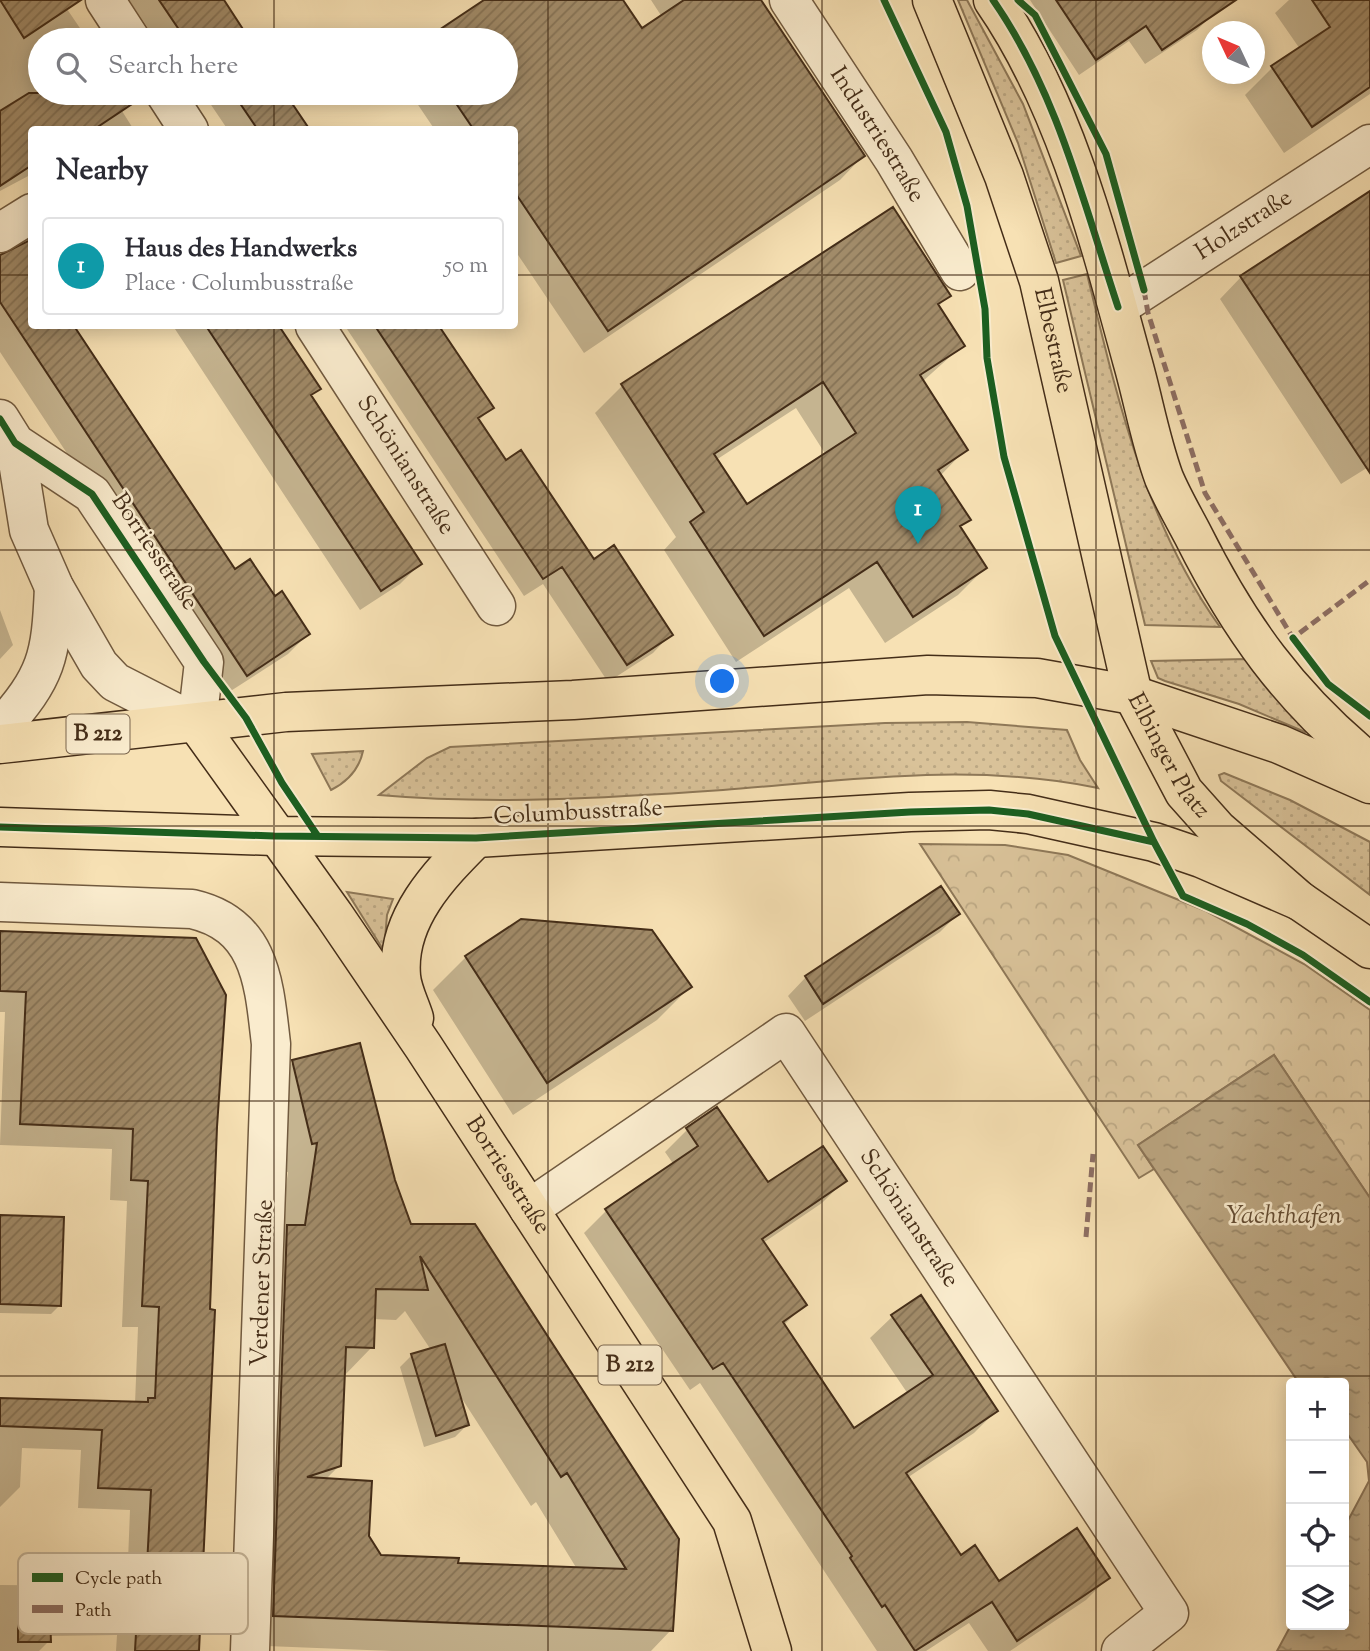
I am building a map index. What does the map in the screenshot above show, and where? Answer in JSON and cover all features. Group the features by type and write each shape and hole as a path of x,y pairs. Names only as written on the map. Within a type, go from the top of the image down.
{"main road":[{"name":"Elbestraße","path":"932,0 1004,176 1038,281 1133,695"},
{"path":"993,0 1048,100 1069,152 1118,307 1164,477 1220,590 1270,665 1329,729 1370,763"},
{"path":"197,724 286,712 573,700 928,675 1037,678 1133,695"},
{"name":"Elbinger Platz","path":"1133,695 1279,744 1370,783"},
{"name":"Elbinger Platz","path":"1133,695 1184,792 1217,830 1300,901 1370,949"},
{"name":"B 212","path":"0,744 197,724"},
{"name":"Borriesstraße","path":"197,724 274,836 334,915 422,1046 732,1521 772,1651"},
{"name":"Columbusstraße","path":"0,827 274,836 476,838 910,812 989,810 1028,814 1154,842 1201,858 1300,901"},
{"path":"422,1046 401,977 404,940 418,905 444,871 476,838"}],"street":[{"path":"105,0 123,28"},
{"name":"Industriestraße","path":"789,0 894,160 960,271"},
{"name":"Holzstraße","path":"1118,307 1370,144"},
{"path":"0,233 28,216"},
{"name":"Schönianstraße","path":"317,329 496,606"},
{"name":"Borriesstraße","path":"7,431 92,494 204,662 197,724 115,682 99,665 54,587 29,530 7,431"},
{"name":"Borriesstraße","path":"0,729 31,694 44,670 52,639 54,587"},
{"name":"Verdener Straße","path":"0,902 192,909 211,913 230,925 250,948 262,974 271,1044 250,1651"},
{"name":"Schönianstraße","path":"529,1209 786,1033 1169,1613 1121,1651"}],"green space":[{"path":"958,0 967,0 1023,104 1081,256 1056,263 1018,143"},
{"path":"1087,274 1122,412 1153,502 1194,587 1220,627 1145,625 1063,280"},
{"path":"1247,659 1310,728 1305,732 1239,704 1165,681 1158,678 1151,661"},
{"path":"967,722 1067,730 1080,760 1098,788 1051,780 958,775 864,778 594,798 465,800 379,795 427,758 450,747 885,723"},
{"path":"363,751 352,775 331,790 312,754"},
{"path":"1224,773 1290,800 1370,842 1370,895 1221,781 1219,775"},
{"path":"920,844 1005,845 1068,855 1206,911 1304,964 1370,1010 1370,1198 1274,1055 1138,1145 1154,1169 1139,1178"},
{"path":"347,892 393,899 387,915 384,951"}],"water":[{"name":"Yachthafen","path":"1274,1055 1370,1198 1370,1651 1277,1651 1288,1630 1349,1630 1349,1519 1369,1481 1367,1462 1349,1436 1349,1378 1296,1378 1138,1145"}],"building":[{"path":"0,0 81,0 39,28 28,28 28,35 24,38"},
{"path":"159,0 224,0 242,28 178,28"},
{"path":"484,0 623,0 642,28 684,0 761,0 865,156 608,331 518,197 518,126 471,126 457,105 518,105 518,28 442,28"},
{"path":"1056,0 1236,0 1162,50 1146,26 1096,60"},
{"path":"1312,0 1370,0 1370,87 1312,127 1271,66 1330,27"},
{"path":"28,94 28,105 130,105 99,126 28,126 28,168 0,186 0,111"},
{"path":"241,105 293,105 307,126 255,126"},
{"path":"1370,191 1370,473 1240,276"},
{"path":"893,207 951,296 938,304 965,346 920,375 968,450 938,470 971,520 960,526 987,568 913,617 877,562 764,636 690,522 704,512 621,384","holes":["823,382 856,433 747,504 714,454"]},
{"path":"28,241 28,329 76,329 235,569 250,559 275,596 282,591 310,634 247,676 0,302 0,255"},
{"path":"208,329 281,329 321,389 311,395 422,564 381,591"},
{"path":"377,329 441,329 494,408 478,418 506,460 521,450 594,559 614,545 673,635 627,665 562,567 543,579"},
{"path":"941,886 960,914 823,1004 805,976"},
{"path":"521,919 652,930 692,987 547,1083 465,956"},
{"path":"0,931 196,938 226,995 217,1127 210,1309 215,1310 204,1553 148,1553 151,1490 98,1488 102,1430 0,1426 0,1398 148,1402 148,1398 155,1398 159,1307 142,1306 148,1181 131,1180 133,1129 20,1124 26,992 0,991"},
{"path":"360,1043 395,1180 411,1224 475,1224 679,1539 673,1631 273,1616 287,1225 305,1225 317,1143 312,1144 292,1060","holes":["420,1256 561,1477 567,1473 626,1569 458,1563 459,1558 381,1555 369,1536 372,1481 307,1477 341,1466 346,1347 374,1348 376,1289 428,1290"]},
{"path":"717,1107 768,1182 823,1146 847,1181 762,1239 807,1305 783,1322 854,1428 933,1375 891,1315 921,1295 998,1411 906,1473 961,1555 975,1545 999,1581 1077,1528 1110,1578 1017,1641 992,1602 915,1651 885,1605 882,1607 850,1558 852,1556 723,1363 713,1369 605,1209 698,1146 686,1128"},
{"path":"0,1215 64,1217 61,1306 0,1304"},
{"path":"445,1344 469,1425 436,1436 411,1354"},
{"path":"18,1634 51,1634 51,1642 18,1642"},
{"path":"136,1634 200,1634 199,1651 135,1651"}],"marked path":[{"path":"1144,290 1148,313 1205,493 1293,638 1370,580"},
{"path":"1086,1237 1093,1154"}],"cycle path":[{"path":"884,0 946,132 967,206 985,309 987,358 1004,457 1055,636 1154,842 1183,896 1247,924 1303,955 1370,1002"},
{"path":"993,0 1035,72 1051,110 1080,188 1118,307"},
{"path":"1018,0 1035,15 1106,154 1144,290"},
{"path":"0,419 15,443 92,494 204,662 246,718 282,783 317,835"},
{"path":"1293,638 1328,684 1370,716"},
{"path":"0,827 274,836 476,838 910,812 989,810 1028,814 1154,842"}],"place":[{"name":"Haus des Handwerks","path":"918,544"}]}
